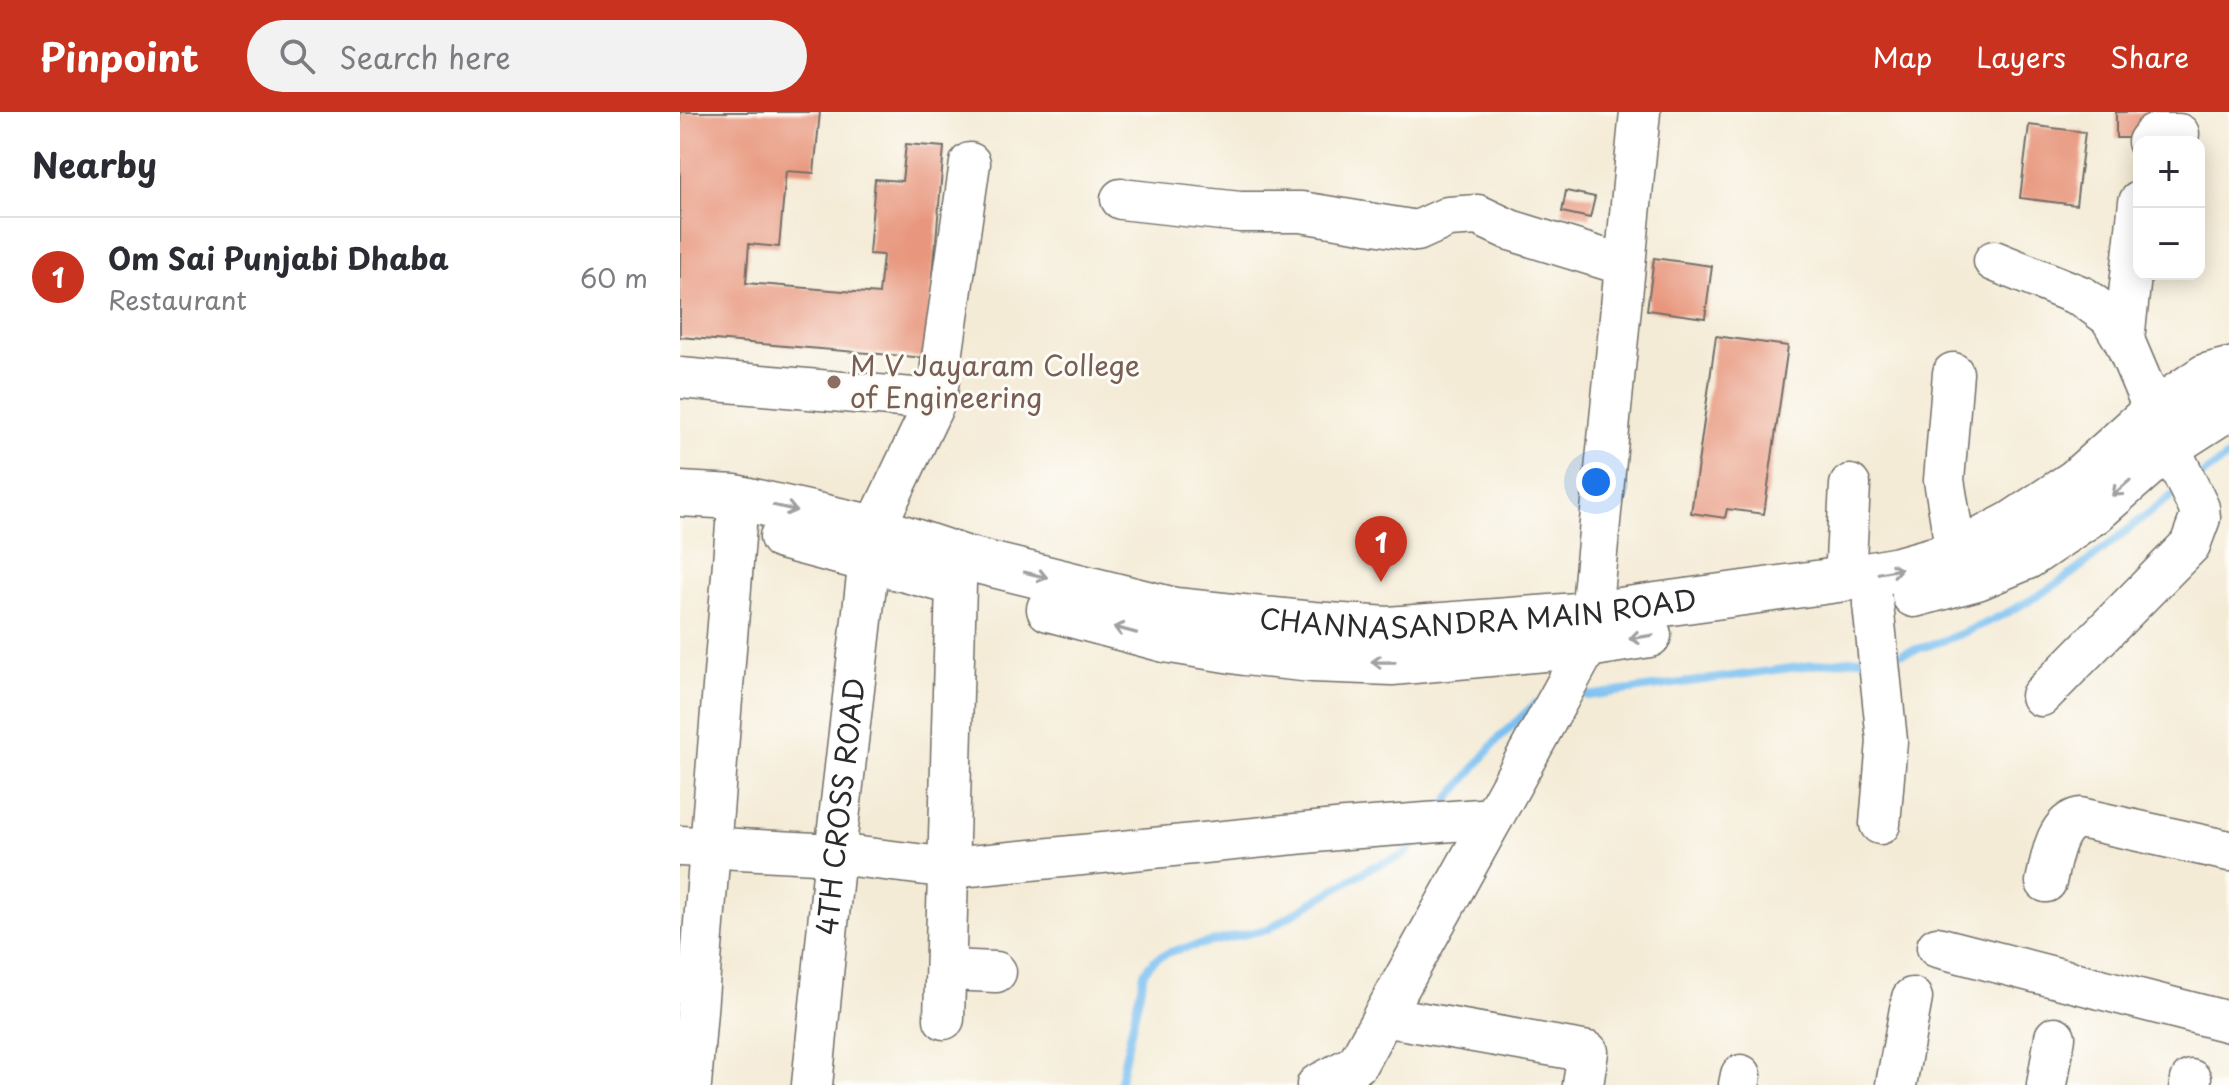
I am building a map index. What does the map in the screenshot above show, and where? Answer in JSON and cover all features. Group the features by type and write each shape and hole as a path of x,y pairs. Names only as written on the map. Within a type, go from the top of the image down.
{"main road":[{"name":"CHANNASANDRA MAIN ROAD","path":"680,494 735,497 872,544 956,584 1165,640 1245,653 1388,629 1590,629 1977,578 2027,557 2094,512 2206,376 2229,370"},
{"name":"CHANNASANDRA MAIN ROAD","path":"1859,592 1899,569 1956,553 2011,524 2161,429 2229,411"},
{"name":"CHANNASANDRA MAIN ROAD","path":"680,523 736,525 965,558 1175,610 1322,642"}],"street":[{"path":"1317,1085 1357,1064 1493,818 1590,629 1640,112"},
{"name":"4TH CROSS ROAD","path":"812,1085 835,854 872,544 936,400 970,163"},
{"path":"1121,199 1240,212 1301,212 1417,231 1448,217 1478,215 1510,230 1624,265"},
{"path":"2124,340 2138,208"},
{"path":"1994,261 2083,297 2110,317 2124,340 2161,429 2199,508 2200,518 2190,545 2041,696"},
{"path":"1953,373 1944,480 1956,553"},
{"path":"680,378 936,400"},
{"path":"1850,485 1859,592 1887,741 1880,824"},
{"path":"691,1085 696,846 736,525"},
{"path":"944,1019 956,584"},
{"path":"696,846 835,854 950,868 1346,829 1493,818"},
{"path":"2046,882 2062,829 2071,820 2080,818 2229,851"},
{"path":"1937,947 2229,1022"},
{"path":"947,970 996,972"},
{"path":"1896,1085 1912,998"},
{"path":"1383,1016 1588,1052 1583,1085"},
{"path":"2047,1085 2055,1037"}],"building":[{"path":"680,112 820,112 814,173 786,171 779,247 749,244 746,283 879,294 883,255 869,254 875,179 902,181 906,144 944,147 926,358 680,337"},
{"path":"2116,112 2148,112 2148,136 2116,138"},
{"path":"2029,125 2085,132 2076,205 2020,198"},
{"path":"1566,191 1595,197 1590,218 1562,212"},
{"path":"1654,258 1712,266 1705,318 1647,310"},
{"path":"1716,336 1788,346 1764,514 1727,509 1725,518 1691,513"}],"waterway":[{"path":"2201,476 2229,456"},
{"path":"1903,653 1968,631 2032,599 2070,575 2173,495"},
{"path":"1587,696 1864,658"},
{"path":"1441,809 1498,739 1536,703"},
{"path":"1119,1085 1144,973 1154,961 1176,950 1268,929 1370,868 1404,855 1413,844"}],"place":[{"name":"M V Jayaram College of Engineering","path":"834,382"},
{"name":"Om Sai Punjabi Dhaba","path":"1381,582"}]}
